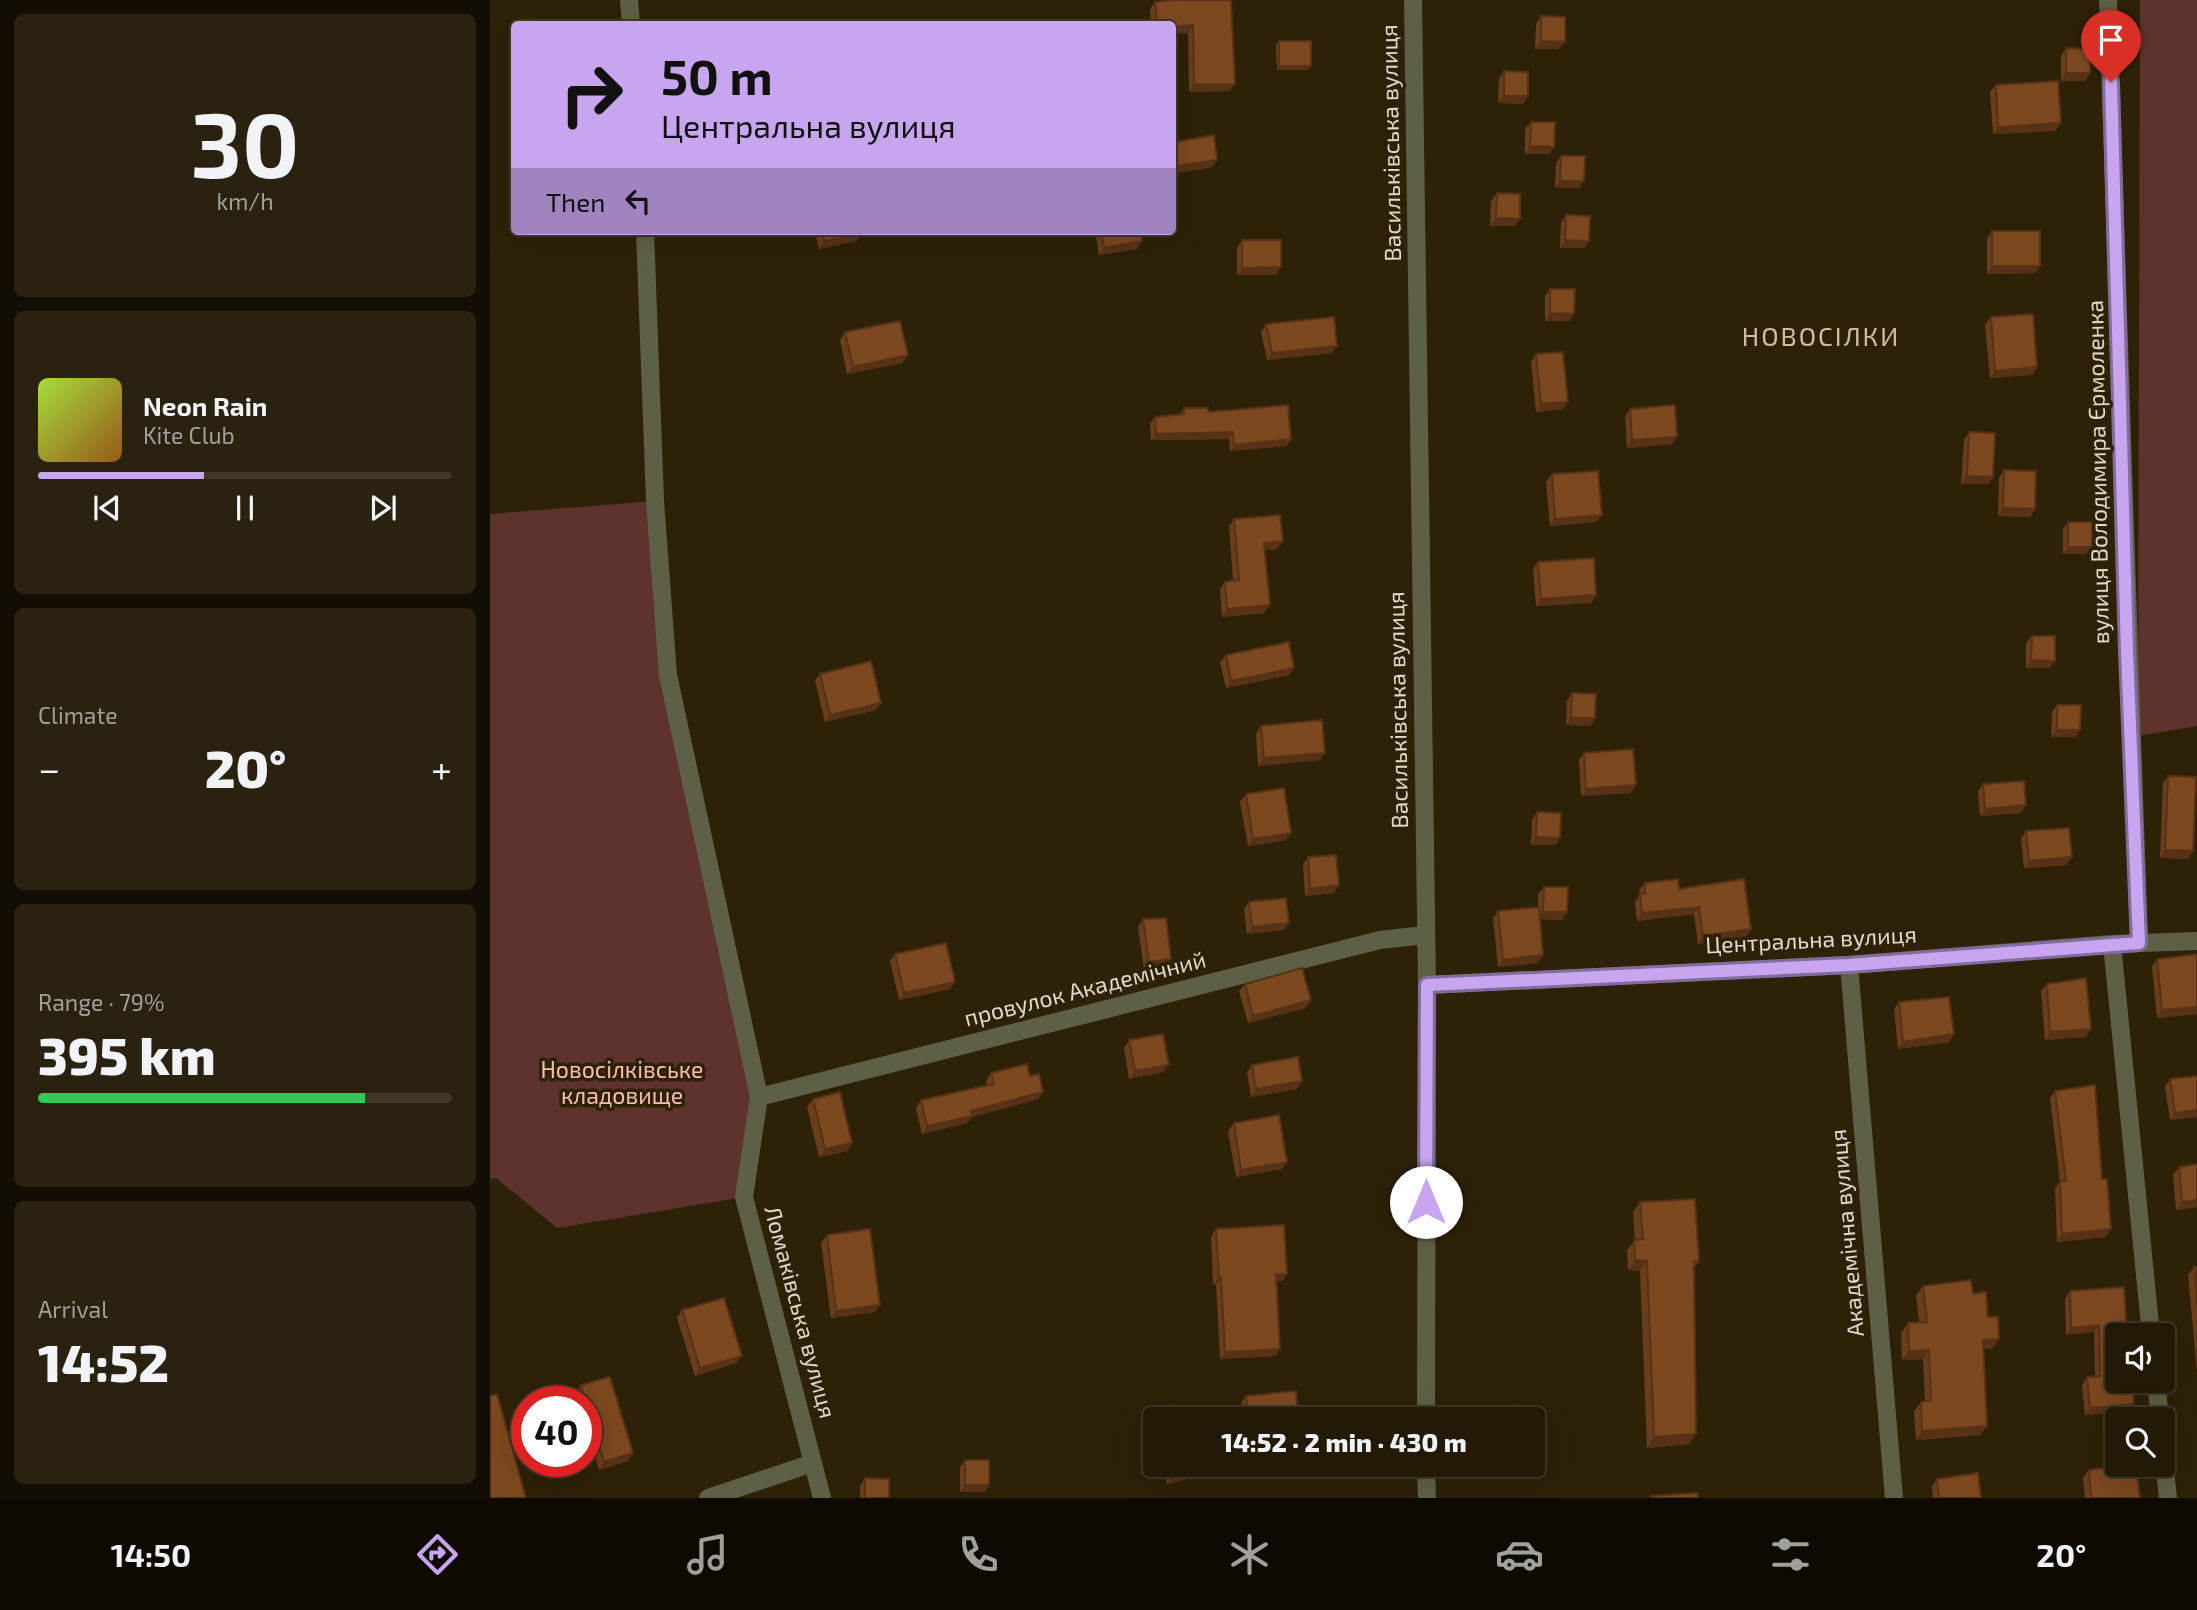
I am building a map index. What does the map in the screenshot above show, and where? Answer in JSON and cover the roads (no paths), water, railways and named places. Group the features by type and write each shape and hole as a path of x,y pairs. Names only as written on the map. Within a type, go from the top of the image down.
{"street":[{"path":"629,0 631,21"},
{"name":"Васильківська вулиця","path":"1413,0 1427,985 1426,1407"},
{"name":"вулиця Володимира Єрмоленка","path":"2108,0 2119,299 2127,652 2139,943"},
{"path":"645,235 655,501 668,675 759,1097"},
{"name":"провулок Академічний","path":"759,1097 1380,940 1425,935"},
{"name":"Центральна вулиця","path":"1427,985 1849,965 2112,944 2197,941"},
{"path":"2112,944 2150,1323"},
{"name":"Академічна вулиця","path":"1849,965 1894,1498"},
{"name":"Ломаківська вулиця","path":"759,1097 744,1197 822,1498"},
{"path":"708,1498 813,1463"},
{"path":"1426,1477 1427,1498"},
{"path":"2166,1477 2168,1498"}],"district":[{"name":"НОВОСІЛКИ","path":"1821,337"}],"park label":[{"name":"Новосілківське кладовище","path":"622,1083"}]}
